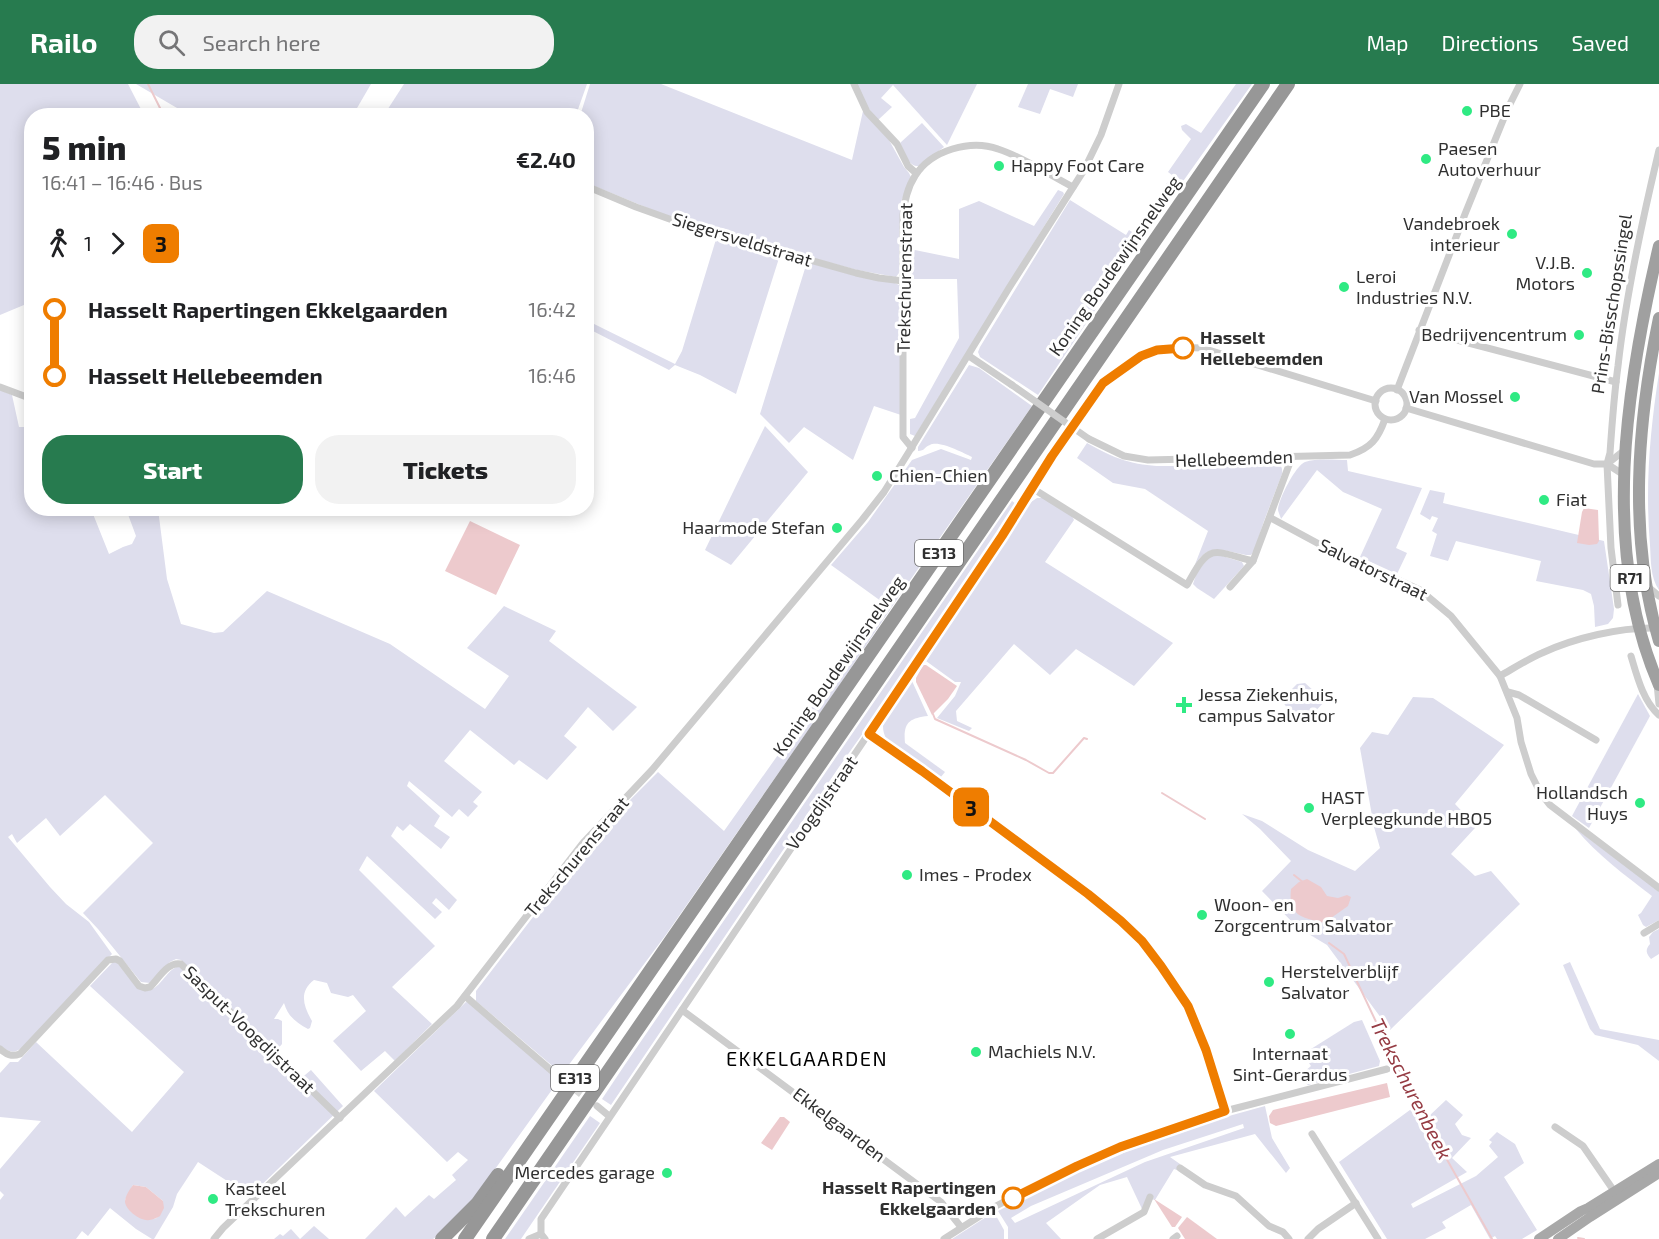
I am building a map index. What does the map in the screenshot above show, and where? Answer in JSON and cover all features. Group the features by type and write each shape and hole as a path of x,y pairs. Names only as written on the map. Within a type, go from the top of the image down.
{"highway":[{"name":"Koning Boudewijnsnelweg","path":"465,1239 1263,84"},
{"name":"E313","path":"494,1239 1288,84"},
{"name":"Prins-Bisschopssingel","path":"1658,682 1640,627 1631,582 1625,527 1624,475 1638,346 1659,246"},
{"name":"R71","path":"1659,318 1644,402 1639,465 1640,530 1646,585 1657,624 1659,641"},
{"path":"442,1239 477,1204 507,1164 537,1135"}],"main road":[{"path":"1539,1239 1581,1210 1588,1208 1659,1164"},
{"path":"1558,1239 1659,1173"}],"street":[{"path":"854,84 867,112 897,144 908,166 916,173 949,150 967,146 987,146 1006,152 1073,187"},
{"name":"Trekschurenstraat","path":"214,1239 425,1038 465,996 583,843 652,770 884,492 1073,187 1101,135 1119,84"},
{"path":"1398,390 1465,214 1520,84"},
{"name":"Prins-Bisschopssingel","path":"1618,605 1611,548 1607,464 1622,336 1635,260 1659,150"},
{"name":"Trekschurenstraat","path":"912,448 903,437 903,215 909,188 916,173"},
{"name":"Siegersveldstraat","path":"594,189 689,226 856,273 903,280"},
{"path":"1419,330 1616,382"},
{"path":"1253,561 1213,552 1200,562 1187,585 1032,488 1103,383 1135,359 1157,350 1175,347 1202,348 1376,400"},
{"name":"Hellebeemden","path":"969,356 1089,438 1124,456 1148,460 1350,455 1364,450 1380,433 1385,419"},
{"path":"0,387 24,396"},
{"path":"1391,388 1398,390 1405,397 1407,408 1398,418 1385,419 1379,415 1376,400 1384,390 1391,388"},
{"path":"1407,408 1594,464 1607,464 1624,475"},
{"path":"1607,464 1626,449"},
{"path":"1230,587 1253,561 1292,457"},
{"name":"Voogdijstraat","path":"529,1239 543,1236 541,1219 1002,536 1032,488"},
{"name":"Salvatorstraat","path":"1270,518 1319,544 1420,590 1451,616 1500,676 1517,718 1526,761 1540,792 1550,805 1659,888"},
{"path":"1646,585 1659,596"},
{"path":"1500,676 1541,653 1562,645 1624,629 1657,624"},
{"path":"1631,656 1648,701 1659,715"},
{"name":"Prins-Bisschopssingel","path":"1658,682 1659,704"},
{"path":"1508,692 1519,695 1596,740"},
{"path":"869,734 1088,894 1142,941 1188,1006 1206,1050 1225,1111"},
{"path":"1644,933 1659,924"},
{"name":"Sasput-Voogdijstraat","path":"0,1049 14,1056 20,1054 108,960 120,961 140,986 145,988 150,987 171,964 181,964 340,1118"},
{"path":"465,996 559,1077"},
{"name":"Ekkelgaarden","path":"682,1010 941,1202 961,1227"},
{"path":"944,1239 1000,1204 1120,1147 1225,1111 1387,1070"},
{"path":"597,1106 609,1116"},
{"path":"1555,1127 1583,1146 1614,1191"},
{"path":"1312,1134 1378,1239"},
{"path":"1180,1168 1205,1185 1236,1196 1269,1226 1283,1232 1289,1239"},
{"path":"1098,1239 1144,1212 1150,1197"},
{"path":"1308,1239 1318,1229 1356,1203"}],"shaded area":[{"path":"0,84 128,84 140,108 24,108 24,305 0,315"},
{"path":"136,84 371,84 357,108 177,108"},
{"path":"404,84 587,84 578,108 389,108"},
{"path":"590,84 661,84 852,160 863,111 889,140 911,177 901,202 899,273 896,277 857,270 684,223 594,186 594,108 582,108"},
{"path":"857,84 977,84 947,145 893,85 881,98 892,107 878,120 868,108"},
{"path":"1028,84 1078,84 1073,97 1050,89 1040,114 1018,107"},
{"path":"1236,84 1252,84 1157,218 1038,395 980,357 978,352 980,347 1070,200 1126,235 1129,230 1135,234 1172,175 1168,172 1191,139 1181,126 1186,124 1201,133"},
{"path":"922,123 944,147 919,166 915,166 907,158 900,143"},
{"path":"1058,190 1064,194 915,436 910,434 910,419 915,418 959,338 957,279 906,279 905,248 959,259 959,209 979,201 1034,226"},
{"path":"717,236 780,255 736,394 675,365 669,370 594,332 594,324 675,364 682,351"},
{"path":"807,262 895,283 900,288 901,415 874,406 853,460 804,427 789,443 760,414"},
{"path":"969,365 979,368 1032,406 665,936 562,1074 476,1001 476,991 600,830 658,772 724,831 885,604 831,565 868,522 912,460 941,449 971,460 972,457 939,444 930,445 918,451 918,447"},
{"path":"1659,373 1659,590 1652,568 1648,480"},
{"path":"0,390 12,395 19,427 24,427 24,516 94,516 109,554 132,544 136,536 129,516 159,516 167,579 181,624 214,633 223,632 267,591 390,644 485,709 509,676 467,648 504,606 556,631 549,641 637,707 613,731 588,707 564,736 577,747 547,780 519,760 514,765 470,730 444,761 482,792 473,802 478,806 468,817 459,809 452,817 409,781 407,786 440,816 434,826 450,837 441,849 410,824 403,831 397,826 391,836 457,900 449,910 436,898 432,903 442,912 435,919 367,856 359,870 435,946 392,987 432,1024 395,1061 385,1051 361,1071 333,1041 366,1011 353,995 348,997 331,993 327,983 314,980 306,990 304,1000 312,1021 308,1029 293,1018 284,1003 274,1019 282,1021 282,1044 276,1051 181,960 176,959 170,962 150,983 141,982 83,913 153,843 105,795 60,836 46,818 17,843 12,834 8,837 66,904 89,922 112,954 24,1046 12,1052 0,1046"},
{"path":"765,426 808,472 731,565 705,550"},
{"path":"1087,443 1119,459 1147,465 1276,462 1281,467 1282,474 1254,551 1251,555 1246,555 1213,550 1202,556 1194,567 1208,531 1145,489 1113,483 1077,458"},
{"path":"1315,460 1347,460 1348,471 1422,488 1396,548 1407,553 1397,574 1360,557 1382,509 1343,492 1317,470 1281,519 1278,510 1281,499 1288,483 1301,465"},
{"path":"1430,490 1445,493 1443,503 1604,541 1614,609 1613,618 1608,624 1595,627 1591,594 1583,590 1536,581 1541,561 1456,541 1448,561 1430,556 1437,534 1432,531 1438,518 1432,516 1430,520 1420,514"},
{"path":"1037,498 1043,498 1072,516 1074,520 1045,562 1173,643 1134,686 1076,649 1050,675 1014,644 956,711 957,721 972,728 969,731 937,718 955,696 961,682 955,682 926,661 1028,504"},
{"path":"1012,501 1016,504 885,702 611,1105 602,1099 624,1066"},
{"path":"1584,508 1598,510 1599,541 1597,544 1577,543"},
{"path":"470,521 520,545 496,595 445,571"},
{"path":"1219,555 1242,562 1244,566 1214,599 1193,584 1197,572 1210,556"},
{"path":"923,665 957,686 932,715 916,682"},
{"path":"912,681 928,716 916,718 906,726 905,743 945,772 940,778 887,740 884,733 883,726 887,716"},
{"path":"1305,683 1325,701 1308,719 1294,714 1283,702 1297,684"},
{"path":"1638,694 1650,716 1589,828 1572,816"},
{"path":"1413,697 1433,698 1504,745 1455,804 1475,825 1475,828 1451,854 1475,876 1491,871 1520,904 1390,1030 1327,945 1297,927 1262,891 1291,861 1242,814 1262,821 1308,850 1355,871 1380,848 1360,748 1372,732 1388,735"},
{"path":"1575,828 1659,891 1659,920 1646,927 1643,925 1638,915 1652,896 1602,856"},
{"path":"1307,879 1321,887 1327,896 1338,898 1347,895 1351,897 1348,906 1324,923 1298,914 1292,905 1291,889"},
{"path":"1659,929 1659,954 1651,959 1647,952 1650,944 1649,937"},
{"path":"113,962 117,962 144,991 155,988 174,968 179,966 299,1080 311,1070 343,1106 249,1197 198,1162 177,1194 173,1207 154,1239 136,1229 110,1208 88,1236 82,1231 76,1239 0,1239 0,1200 4,1195 0,1191 0,1169 41,1121 0,1117 0,1073 10,1062 18,1062 36,1042 132,1132 184,1072 90,986","holes":["133,1185 146,1187 163,1201 157,1218 147,1220 125,1200"]},
{"path":"1570,962 1600,1029 1659,1040 1659,1061 1638,1045 1595,1035 1590,1029 1563,965"},
{"path":"466,1002 470,1003 559,1080 465,1211 436,1237 433,1239 365,1239 396,1207 405,1217 429,1195 434,1199 456,1180 452,1175 468,1160 458,1152 447,1162 374,1091"},
{"path":"1362,1020 1380,1061 1379,1066 1308,1085 1298,1077 1311,1066 1303,1054 1354,1022"},
{"path":"1387,1083 1390,1097 1276,1126 1270,1123 1269,1116 1273,1110"},
{"path":"1446,1100 1463,1115 1455,1124 1462,1135 1471,1138 1452,1158 1467,1172 1411,1204 1413,1208 1476,1176 1498,1157 1489,1146 1492,1142 1489,1140 1497,1132 1515,1144 1524,1163 1504,1177 1537,1230 1522,1239 1497,1239 1495,1236 1490,1239 1471,1205 1442,1222 1446,1228 1425,1239 1387,1239 1339,1162 1414,1107 1428,1133 1435,1129 1428,1117"},
{"path":"1265,1106 1272,1138 1290,1168 1286,1173 1255,1134 1170,1157 1180,1164 1177,1170 1174,1169 1155,1200 1147,1198 1142,1209 1127,1177 1100,1185 1046,1223 1061,1239 1008,1239 1008,1227 998,1211 1061,1179 1154,1140 1200,1124","holes":["1243,1124 1244,1128 1145,1162 1015,1223 1011,1218 1031,1206 1163,1150"]},
{"path":"590,1116 600,1123 521,1239 505,1239"},
{"path":"780,1117 790,1122 772,1150 761,1143"},
{"path":"133,1185 146,1187 163,1201 164,1208 160,1216 146,1220 130,1211 125,1200"},
{"path":"1154,1199 1182,1217 1175,1227 1172,1227"},
{"path":"994,1212 1004,1230 1004,1239 952,1239"},
{"path":"1187,1217 1217,1239 1185,1239 1178,1228"},
{"path":"314,1226 329,1239 300,1239"},
{"path":"291,1229 300,1239 274,1239 280,1234 283,1236"}],"waterway":[{"path":"148,84 160,108"},
{"name":"Trekschurenbeek","path":"933,714 935,719 1026,760 1049,773 1053,773 1084,738 1087,739"},
{"name":"Trekschurenbeek","path":"1162,793 1205,819"},
{"name":"Trekschurenbeek","path":"1294,875 1304,883"},
{"name":"Trekschurenbeek","path":"1329,943 1344,954 1412,1098 1492,1239"},
{"name":"Trekschurenbeek","path":"1578,1238 1584,1239"}],"tunnel":[{"path":"559,1077 590,1101"}],"bus line":[{"name":"3","path":"1013,1198 1120,1147 1225,1111 1220,1092 1188,1006 1142,941 1088,894 869,734 1002,536 1052,456 1103,383 1141,356 1157,350 1183,348"}],"place":[{"name":"PBE","path":"1467,111"},
{"name":"Paesen Autoverhuur","path":"1426,159"},
{"name":"Happy Foot Care","path":"999,166"},
{"name":"Vandebroek interieur","path":"1512,234"},
{"name":"V.J.B. Motors","path":"1587,273"},
{"name":"Leroi Industries N.V.","path":"1344,287"},
{"name":"Bedrijvencentrum","path":"1579,335"},
{"name":"Hasselt Hellebeemden","path":"1183,348"},
{"name":"Van Mossel","path":"1515,397"},
{"name":"Chien-Chien","path":"877,476"},
{"name":"Fiat","path":"1544,500"},
{"name":"Haarmode Stefan","path":"837,528"},
{"name":"Jessa Ziekenhuis, campus Salvator","path":"1184,705"},
{"name":"Hollandsch Huys","path":"1640,803"},
{"name":"HAST Verpleegkunde HBO5","path":"1309,808"},
{"name":"Imes - Prodex","path":"907,875"},
{"name":"Woon- en Zorgcentrum Salvator","path":"1202,915"},
{"name":"Herstelverblijf Salvator","path":"1269,982"},
{"name":"Internaat Sint-Gerardus","path":"1290,1034"},
{"name":"Machiels N.V.","path":"976,1052"},
{"name":"Mercedes garage","path":"667,1173"},
{"name":"Hasselt Rapertingen Ekkelgaarden","path":"1013,1198"},
{"name":"Kasteel Trekschuren","path":"213,1199"}],"district":[{"name":"EKKELGAARDEN","path":"807,1059"}]}
